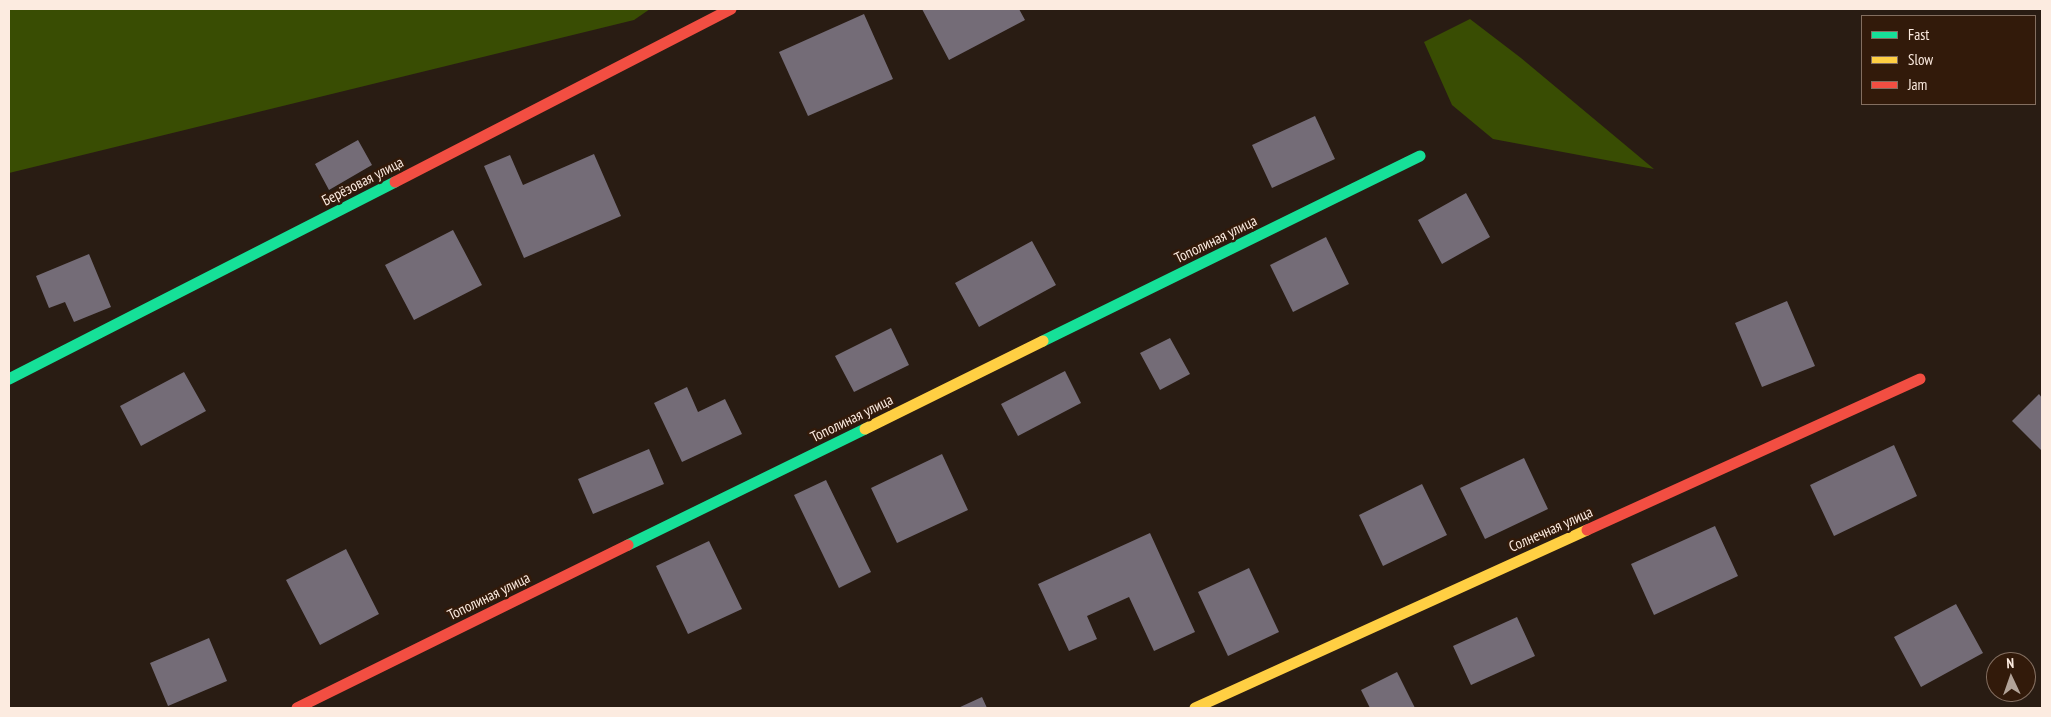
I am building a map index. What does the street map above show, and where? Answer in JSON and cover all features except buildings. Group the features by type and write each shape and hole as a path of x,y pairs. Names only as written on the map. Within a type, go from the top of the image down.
{"street":[{"name":"Берёзовая улица","path":"9,379 166,301 730,9"},
{"name":"Тополиная улица","path":"297,708 1420,156"},
{"name":"Солнечная улица","path":"1195,708 1920,379"}],"green space":[{"path":"9,9 650,9 634,20 9,173"},
{"path":"1470,19 1521,58 1654,169 1493,139 1452,105 1424,42"}],"traffic: fast":[{"path":"1043,341 1420,156"},
{"path":"9,379 395,182"},
{"path":"628,545 865,429"}],"traffic: slow":[{"path":"865,429 1043,341"},
{"path":"1195,708 1587,530"}],"traffic: jam":[{"path":"395,182 731,9"},
{"path":"1587,530 1920,379"},
{"path":"297,708 628,545"}]}
